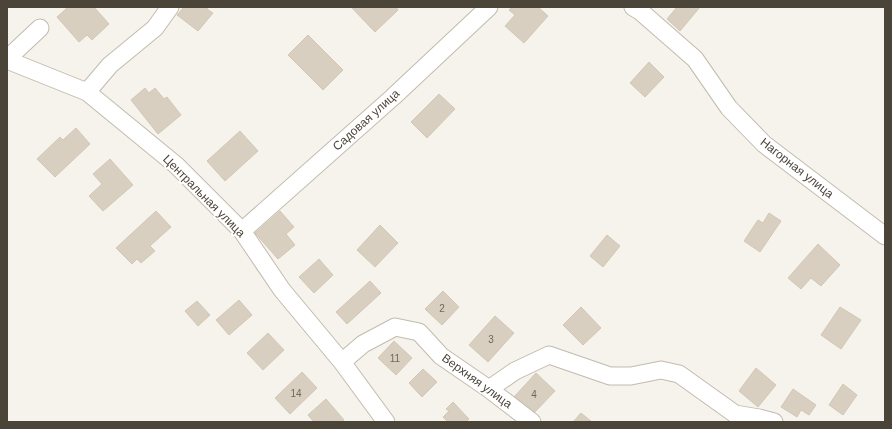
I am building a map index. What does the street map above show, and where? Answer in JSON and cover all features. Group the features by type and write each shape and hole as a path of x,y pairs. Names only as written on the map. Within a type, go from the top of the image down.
{"street":[{"path":"87,92 110,65 155,28 170,7"},
{"name":"Садовая улица","path":"242,231 392,97 489,7"},
{"name":"Нагорная улица","path":"632,7 640,11 695,59 729,108 764,144 885,236"},
{"path":"7,60 40,28"},
{"name":"Центральная улица","path":"7,60 87,92 176,165 242,231 282,290 342,362 386,422"},
{"name":"Верхняя улица","path":"342,362 363,344 394,327 419,332 441,356 489,389 532,422"},
{"path":"489,389 515,371 549,355 610,376 631,376 661,370 679,374 735,414 774,422"}],"building":[{"path":"68,7 94,7 109,24 92,40 87,35 79,42 57,17"},
{"path":"184,7 208,7 207,9 213,13 198,31 177,15"},
{"path":"351,7 396,7 398,10 375,32"},
{"path":"512,7 538,7 548,16 524,43 505,26 515,15 509,10"},
{"path":"677,7 700,7 680,31 667,19"},
{"path":"308,35 343,70 323,90 288,55"},
{"path":"649,62 664,77 645,97 630,83"},
{"path":"145,88 149,93 155,88 164,99 167,97 181,115 158,134 131,100"},
{"path":"439,94 455,109 427,138 411,122"},
{"path":"76,128 90,144 55,177 37,159 60,137 63,140"},
{"path":"240,131 258,151 225,181 207,161"},
{"path":"110,159 133,185 103,211 89,196 102,184 93,174"},
{"path":"156,211 171,227 150,246 155,251 141,263 137,259 132,264 116,248"},
{"path":"280,211 294,227 286,234 295,245 278,259 255,233"},
{"path":"769,213 781,221 760,252 744,241 758,220 763,223"},
{"path":"380,225 398,243 375,267 357,250"},
{"path":"607,235 620,246 603,267 590,256"},
{"path":"818,244 840,265 821,286 811,278 801,289 788,278"},
{"path":"319,259 333,275 314,293 299,277"},
{"path":"370,281 381,293 347,324 336,312"},
{"path":"443,291 459,307 442,325 425,309"},
{"path":"239,300 252,315 229,335 216,320"},
{"path":"197,301 210,315 198,326 185,311"},
{"path":"581,307 601,328 583,345 563,325"},
{"path":"840,307 861,320 841,349 821,335"},
{"path":"495,316 514,333 488,362 469,345"},
{"path":"268,333 284,350 263,370 247,353"},
{"path":"394,341 412,358 396,375 378,358"},
{"path":"756,368 776,385 758,407 739,391"},
{"path":"423,369 437,382 422,397 409,383"},
{"path":"302,372 317,388 290,414 275,398"},
{"path":"536,373 555,391 532,415 513,398"},
{"path":"843,384 857,395 843,415 829,405"},
{"path":"793,389 816,405 809,415 801,410 797,417 781,407"},
{"path":"326,399 344,420 341,422 314,422 308,415"},
{"path":"453,402 469,419 466,422 448,422 443,417 449,411 446,409"},
{"path":"581,413 592,422 573,422"}]}
